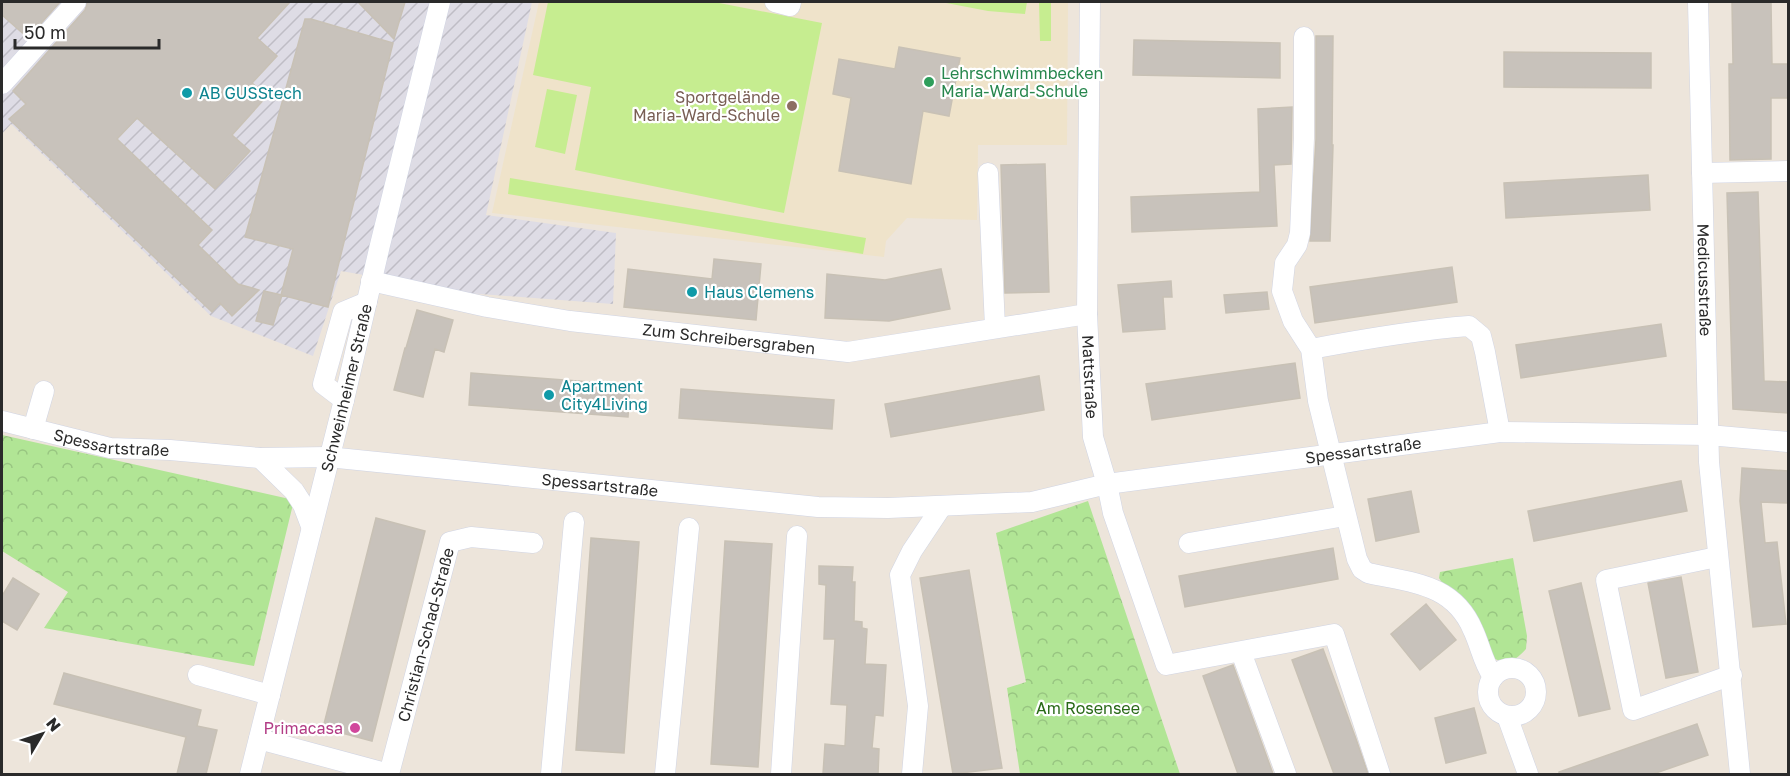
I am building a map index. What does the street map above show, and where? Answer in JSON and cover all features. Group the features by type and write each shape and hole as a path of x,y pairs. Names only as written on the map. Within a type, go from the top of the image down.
{"street":[{"path":"2,84 76,2"},
{"name":"Schweinheimer Straße","path":"250,774 344,400 440,2"},
{"path":"775,2 790,6 791,2"},
{"name":"Mattstraße","path":"1090,2 1087,314 1093,437 1113,513 1166,665 1334,634 1380,774"},
{"name":"Medicusstraße","path":"1698,2 1708,435 1717,557 1732,675 1740,774"},
{"path":"1304,37 1304,138 1300,233 1298,245 1285,263 1282,291 1293,321 1311,349 1318,401 1357,559 1362,569 1368,573 1420,583 1437,590 1448,598 1464,613 1474,631 1483,662 1493,677"},
{"path":"1702,173 1788,171"},
{"path":"988,173 995,327"},
{"name":"Zum Schreibersgraben","path":"371,281 487,307 570,321 848,352 1087,314"},
{"path":"1311,349 1432,329 1469,326 1481,336 1500,432"},
{"path":"33,429 44,391"},
{"name":"Spessartstraße","path":"2,422 110,448 170,450 260,458 328,457 818,507 942,506 1032,502 1107,484 1500,432 1708,435 1788,442"},
{"path":"260,458 294,491 303,505 311,526"},
{"path":"912,774 918,706 900,575 912,551 942,506"},
{"path":"1189,543 1346,516"},
{"path":"551,774 574,522"},
{"path":"665,774 689,528"},
{"path":"781,774 797,536"},
{"name":"Christian-Schad-Straße","path":"259,739 389,774 450,542 471,537 533,543"},
{"path":"1717,557 1606,580 1633,710 1732,675"},
{"path":"1241,652 1286,774"},
{"path":"1507,668 1514,668 1522,670 1534,681 1536,697 1534,704 1522,715 1507,716 1499,713 1489,700 1487,692 1493,677 1507,668"},
{"path":"198,675 270,695"},
{"path":"1507,716 1528,774"}],"shaded area":[{"path":"2,2 532,2 486,215 616,233 613,304 467,293 341,271 313,356 211,316 11,124 2,134"},
{"name":"Sportgelände Maria-Ward-Schule","path":"539,2 1068,2 1067,145 978,145 977,220 907,218 886,241 884,257 492,213"}],"green space":[{"path":"548,2 714,2 822,23 784,213 575,170 591,87 533,75"},
{"path":"941,2 1027,2 1025,14 988,11"},
{"path":"1039,2 1051,2 1051,41 1040,41"},
{"path":"547,89 577,95 565,154 535,147"},
{"path":"510,178 866,238 863,254 508,194"},
{"path":"2,435 294,500 254,666 44,628 68,592 2,551"},
{"name":"Am Rosensee","path":"1088,501 1180,774 1020,774 1007,688 1026,682 996,533"},
{"path":"1513,558 1527,636 1526,649 1513,660 1504,662 1488,655 1439,578 1440,572"}],"building":[{"path":"2,2 60,2 28,38 2,15"},
{"path":"88,2 290,2 257,38 277,56 252,83 267,96 232,135 250,151 215,189 137,118 117,139 212,230 198,245 238,284 259,290 232,316 220,303 212,312 9,119 26,104 13,91 85,10"},
{"path":"358,2 405,2 394,39"},
{"path":"1732,2 1771,2 1772,64 1788,64 1788,98 1771,98 1771,159 1730,160 1729,64 1733,64"},
{"path":"305,19 393,43 328,307 281,295 293,249 245,237"},
{"path":"1316,36 1333,36 1330,241 1310,241 1316,139"},
{"path":"1134,40 1280,43 1280,78 1133,75"},
{"path":"899,47 960,58 949,116 923,111 911,184 839,171 851,98 833,94 839,59 895,69"},
{"path":"1504,52 1651,53 1651,88 1504,87"},
{"path":"1292,107 1291,164 1274,165 1277,226 1132,232 1131,197 1260,192 1258,109"},
{"path":"1045,164 1049,292 1005,293 1001,165"},
{"path":"1648,175 1650,210 1506,218 1504,183"},
{"path":"1758,192 1764,381 1788,382 1788,413 1733,409 1727,193"},
{"name":"Haus Clemens","path":"714,259 761,264 756,320 624,307 628,269 712,279"},
{"path":"1452,267 1457,302 1315,323 1310,287"},
{"path":"941,269 950,309 889,321 825,318 827,274 885,280"},
{"path":"1171,281 1172,297 1163,297 1165,329 1123,332 1118,285"},
{"path":"264,291 282,295 273,325 256,321"},
{"path":"1267,292 1269,309 1226,313 1224,295"},
{"path":"417,310 453,320 444,352 435,349 423,397 394,390"},
{"path":"1661,324 1666,356 1521,378 1516,345"},
{"path":"1295,363 1300,398 1152,420 1146,384"},
{"name":"Apartment City4Living","path":"471,373 630,385 628,417 469,405"},
{"path":"1039,376 1044,410 891,437 885,404"},
{"path":"681,389 834,400 832,429 679,418"},
{"path":"1742,468 1788,471 1788,503 1761,502 1765,543 1777,542 1786,624 1753,627 1740,501"},
{"path":"1681,481 1687,511 1534,541 1528,511"},
{"path":"1411,491 1419,532 1376,541 1368,499"},
{"path":"376,518 425,531 372,741 323,728"},
{"path":"591,538 639,542 624,753 576,750"},
{"path":"725,541 772,544 758,767 711,764"},
{"path":"1333,548 1338,579 1185,607 1179,576"},
{"path":"819,566 853,567 854,621 862,622 862,628 867,629 865,664 886,665 883,716 875,715 872,748 879,749 878,774 823,774 825,744 845,746 847,705 831,704 835,639 824,639 826,585 819,584"},
{"path":"969,570 1002,768 953,774 920,578"},
{"path":"1681,577 1698,672 1666,678 1648,583"},
{"path":"13,578 39,594 17,630 2,621 2,596"},
{"path":"1581,583 1610,709 1579,716 1549,591"},
{"path":"1426,604 1456,640 1420,670 1391,634"},
{"path":"1323,649 1368,774 1334,774 1292,660"},
{"path":"1233,665 1273,774 1238,774 1203,676"},
{"path":"64,673 201,710 197,726 217,730 206,774 177,774 186,737 54,704"},
{"path":"1474,708 1486,753 1446,763 1435,718"},
{"path":"1697,724 1708,755 1653,774 1559,774 1559,772"}],"place":[{"name":"Lehrschwimmbecken Maria-Ward-Schule","path":"929,82"},
{"name":"AB GUSStech","path":"187,93"},
{"name":"Sportgelände Maria-Ward-Schule","path":"792,106"},
{"name":"Haus Clemens","path":"692,292"},
{"name":"Apartment City4Living","path":"549,395"},
{"name":"Primacasa","path":"355,728"}]}
